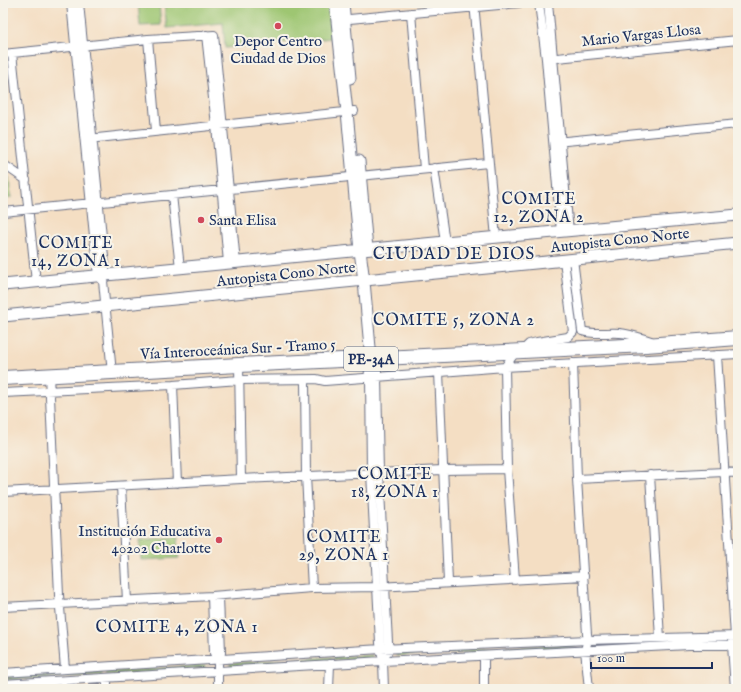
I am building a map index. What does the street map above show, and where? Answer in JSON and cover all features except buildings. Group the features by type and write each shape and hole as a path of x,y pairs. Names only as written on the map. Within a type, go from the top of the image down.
{"highway":[{"name":"Vía Interoceánica Sur - Tramo 5","path":"3,378 661,344 738,338"}],"main road":[{"path":"334,3 340,20 368,281 374,359 373,377"},
{"path":"340,20 343,3"},
{"name":"Autopista Cono Norte","path":"3,285 102,278 180,268 738,215"},
{"name":"Autopista Cono Norte","path":"3,316 368,281 738,243"}],"street":[{"path":"71,3 79,46 112,373"},
{"path":"79,3 79,46"},
{"path":"340,20 474,5 519,3"},
{"path":"539,3 550,58"},
{"path":"548,3 550,58 565,232"},
{"path":"474,5 496,238"},
{"path":"411,13 424,169"},
{"path":"3,54 148,39 206,35 220,124 232,263"},
{"path":"148,39 156,131"},
{"name":"Mario Vargas Llosa","path":"550,58 738,40"},
{"path":"12,53 36,282"},
{"path":"89,138 350,112"},
{"path":"557,142 738,124"},
{"path":"3,212 488,163"},
{"path":"3,164 26,180"},
{"path":"434,168 445,242"},
{"path":"172,195 180,268"},
{"path":"569,260 582,331 588,333 625,333 661,344"},
{"path":"514,580 507,468 505,367 519,351 529,344 568,337 573,332 569,260"},
{"path":"3,393 173,385 239,380 316,379 325,381 505,367 738,354"},
{"path":"717,356 724,472 734,562 736,689"},
{"path":"573,363 577,479 588,640 586,650 589,689"},
{"path":"239,365 241,479"},
{"path":"439,372 448,582"},
{"path":"49,375 60,604 65,669"},
{"path":"373,377 375,473 385,649 383,661 384,689"},
{"path":"305,380 306,476 312,588"},
{"path":"173,385 177,483"},
{"path":"3,492 241,479 507,468"},
{"path":"577,479 738,472"},
{"path":"650,475 660,638"},
{"path":"122,486 127,601"},
{"path":"3,607 215,596 312,588 584,576"},
{"path":"215,596 221,653 218,660 217,670 218,689"},
{"path":"3,673 385,649 588,640 660,638 736,641"},
{"path":"3,684 107,679 217,670 689,645 736,641"},
{"path":"484,656 484,689"},
{"path":"329,689 330,664"},
{"path":"107,679 107,689"}],"green space":[{"path":"138,3 159,3 161,25 140,26"},
{"name":"Depor Centro Ciudad de Dios","path":"164,3 331,3 333,38 225,48 223,23 167,28"},
{"path":"9,177 11,198 3,199 3,178"},
{"path":"178,537 179,558 141,560 140,540"},
{"path":"575,644 575,647 396,656 396,653"},
{"path":"372,655 372,658 334,660 334,657"},
{"path":"332,657 332,660 230,666 230,663"},
{"path":"205,665 205,668 106,675 106,672"},
{"path":"102,672 102,675 8,680 8,676"}],"place":[{"name":"Depor Centro Ciudad de Dios","path":"278,26"},
{"name":"Santa Elisa","path":"201,220"},
{"name":"Institución Educativa 40202 Charlotte","path":"219,540"}],"district":[{"name":"COMITE 12, ZONA 2","path":"539,207"},
{"name":"COMITE 14, ZONA 1","path":"76,251"},
{"name":"CIUDAD DE DIOS","path":"454,253"},
{"name":"COMITE 5, ZONA 2","path":"454,319"},
{"name":"COMITE 18, ZONA 1","path":"395,482"},
{"name":"COMITE 29, ZONA 1","path":"344,545"},
{"name":"COMITE 4, ZONA 1","path":"177,626"}]}
